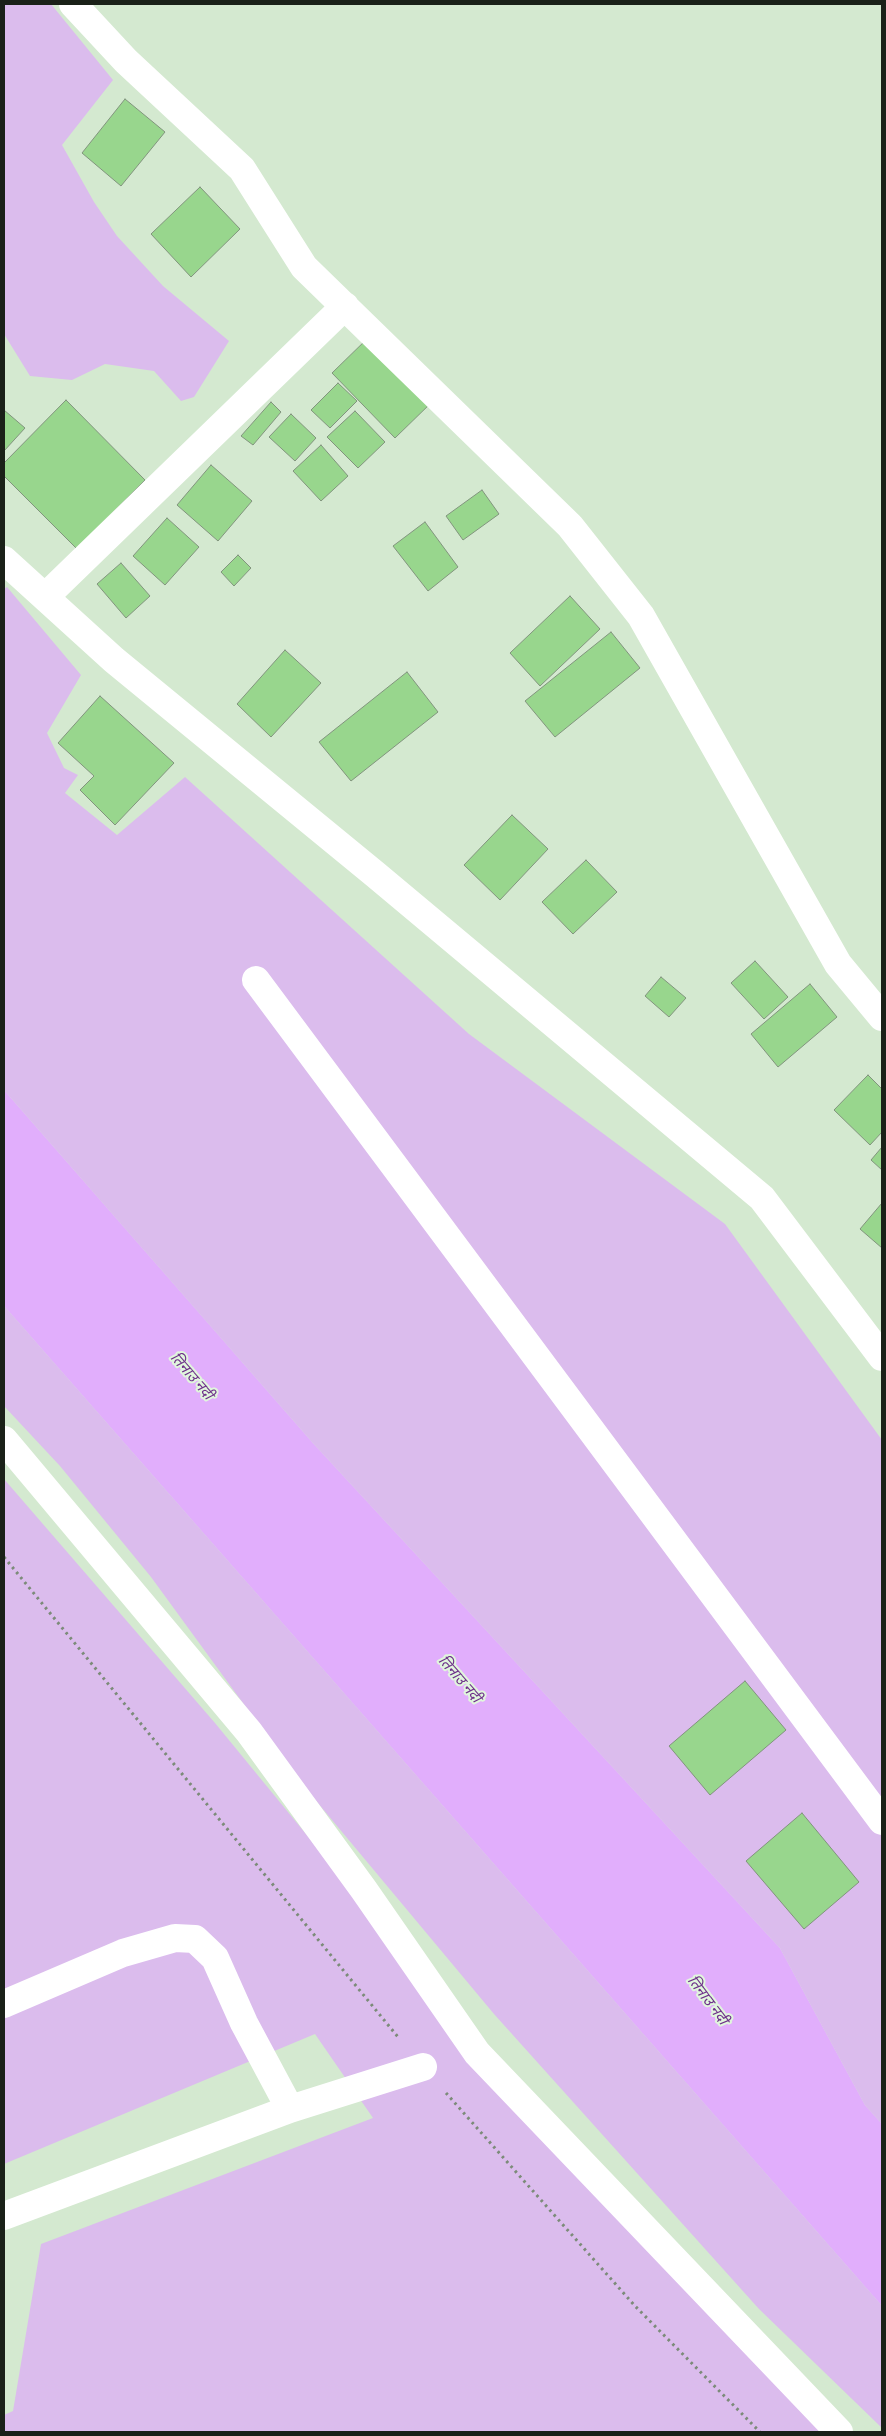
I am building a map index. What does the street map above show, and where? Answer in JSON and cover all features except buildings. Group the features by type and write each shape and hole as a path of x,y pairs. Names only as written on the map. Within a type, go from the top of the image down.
{"street":[{"path":"73,4 126,61 242,170 304,267 570,526 641,616 838,964 882,1017"},
{"path":"45,598 345,306"},
{"path":"4,560 114,660 384,881 762,1198 882,1357"},
{"path":"256,980 882,1821"},
{"path":"4,1440 249,1732 364,1890 477,2053 839,2432"},
{"path":"4,2004 123,1953 175,1938 195,1939 215,1958 244,2022 290,2109"},
{"path":"4,2216 290,2109 423,2067"}],"path":[{"path":"4,1557 423,2067 635,2306 760,2432"}],"shaded area":[{"path":"4,4 51,4 113,80 62,145 94,202 117,236 163,286 229,341 194,397 181,401 154,371 105,364 72,380 30,376 4,334"},
{"path":"7,587 81,675 47,733 64,768 78,775 65,793 117,835 185,777 469,1034 725,1224 882,1440 882,2124 865,2105 780,1948 313,1443 4,1090 4,589"},
{"path":"4,1306 882,2306 882,2428 759,2309 494,2014 302,1784 151,1577 60,1466 4,1406"},
{"path":"4,1479 215,1723 528,2105 851,2432 4,2432 4,2415 13,2411 41,2244 373,2118 315,2034 4,2164"}],"water":[{"name":"तिनाउ नदी","path":"4,1090 313,1443 780,1948 865,2105 882,2124 882,2306 4,1306"}]}
